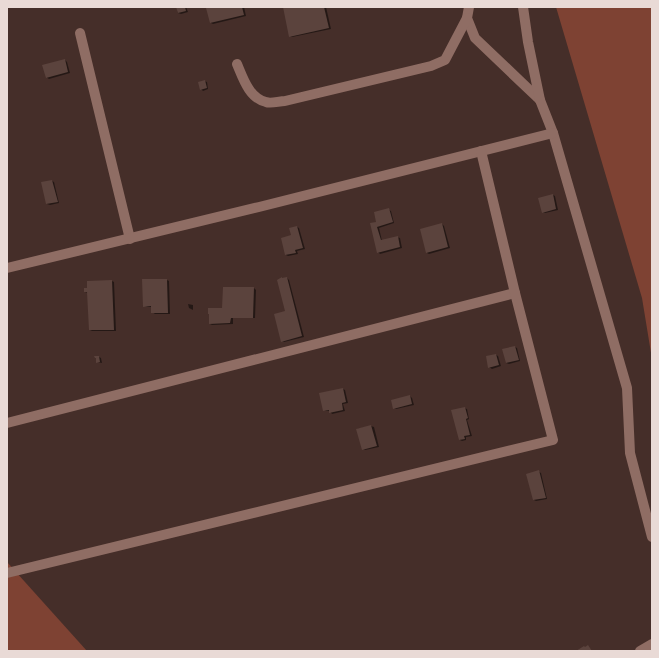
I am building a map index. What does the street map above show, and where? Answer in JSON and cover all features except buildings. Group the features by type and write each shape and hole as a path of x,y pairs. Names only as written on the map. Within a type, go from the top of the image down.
{"street":[{"path":"237,64 247,87 255,97 267,103 285,101 431,66 445,60 467,18 468,7"},
{"path":"523,7 528,42 540,100 553,133 627,388 630,453 652,537"},
{"path":"467,18 475,38 540,100"},
{"path":"80,33 130,239"},
{"path":"7,268 130,239 553,133"},
{"path":"7,572 553,440 515,293 481,151"},
{"path":"7,423 515,293"},
{"path":"640,651 652,644"}],"shaded area":[{"path":"556,7 652,7 652,359 642,298"},
{"path":"7,562 87,651 7,651"}]}
